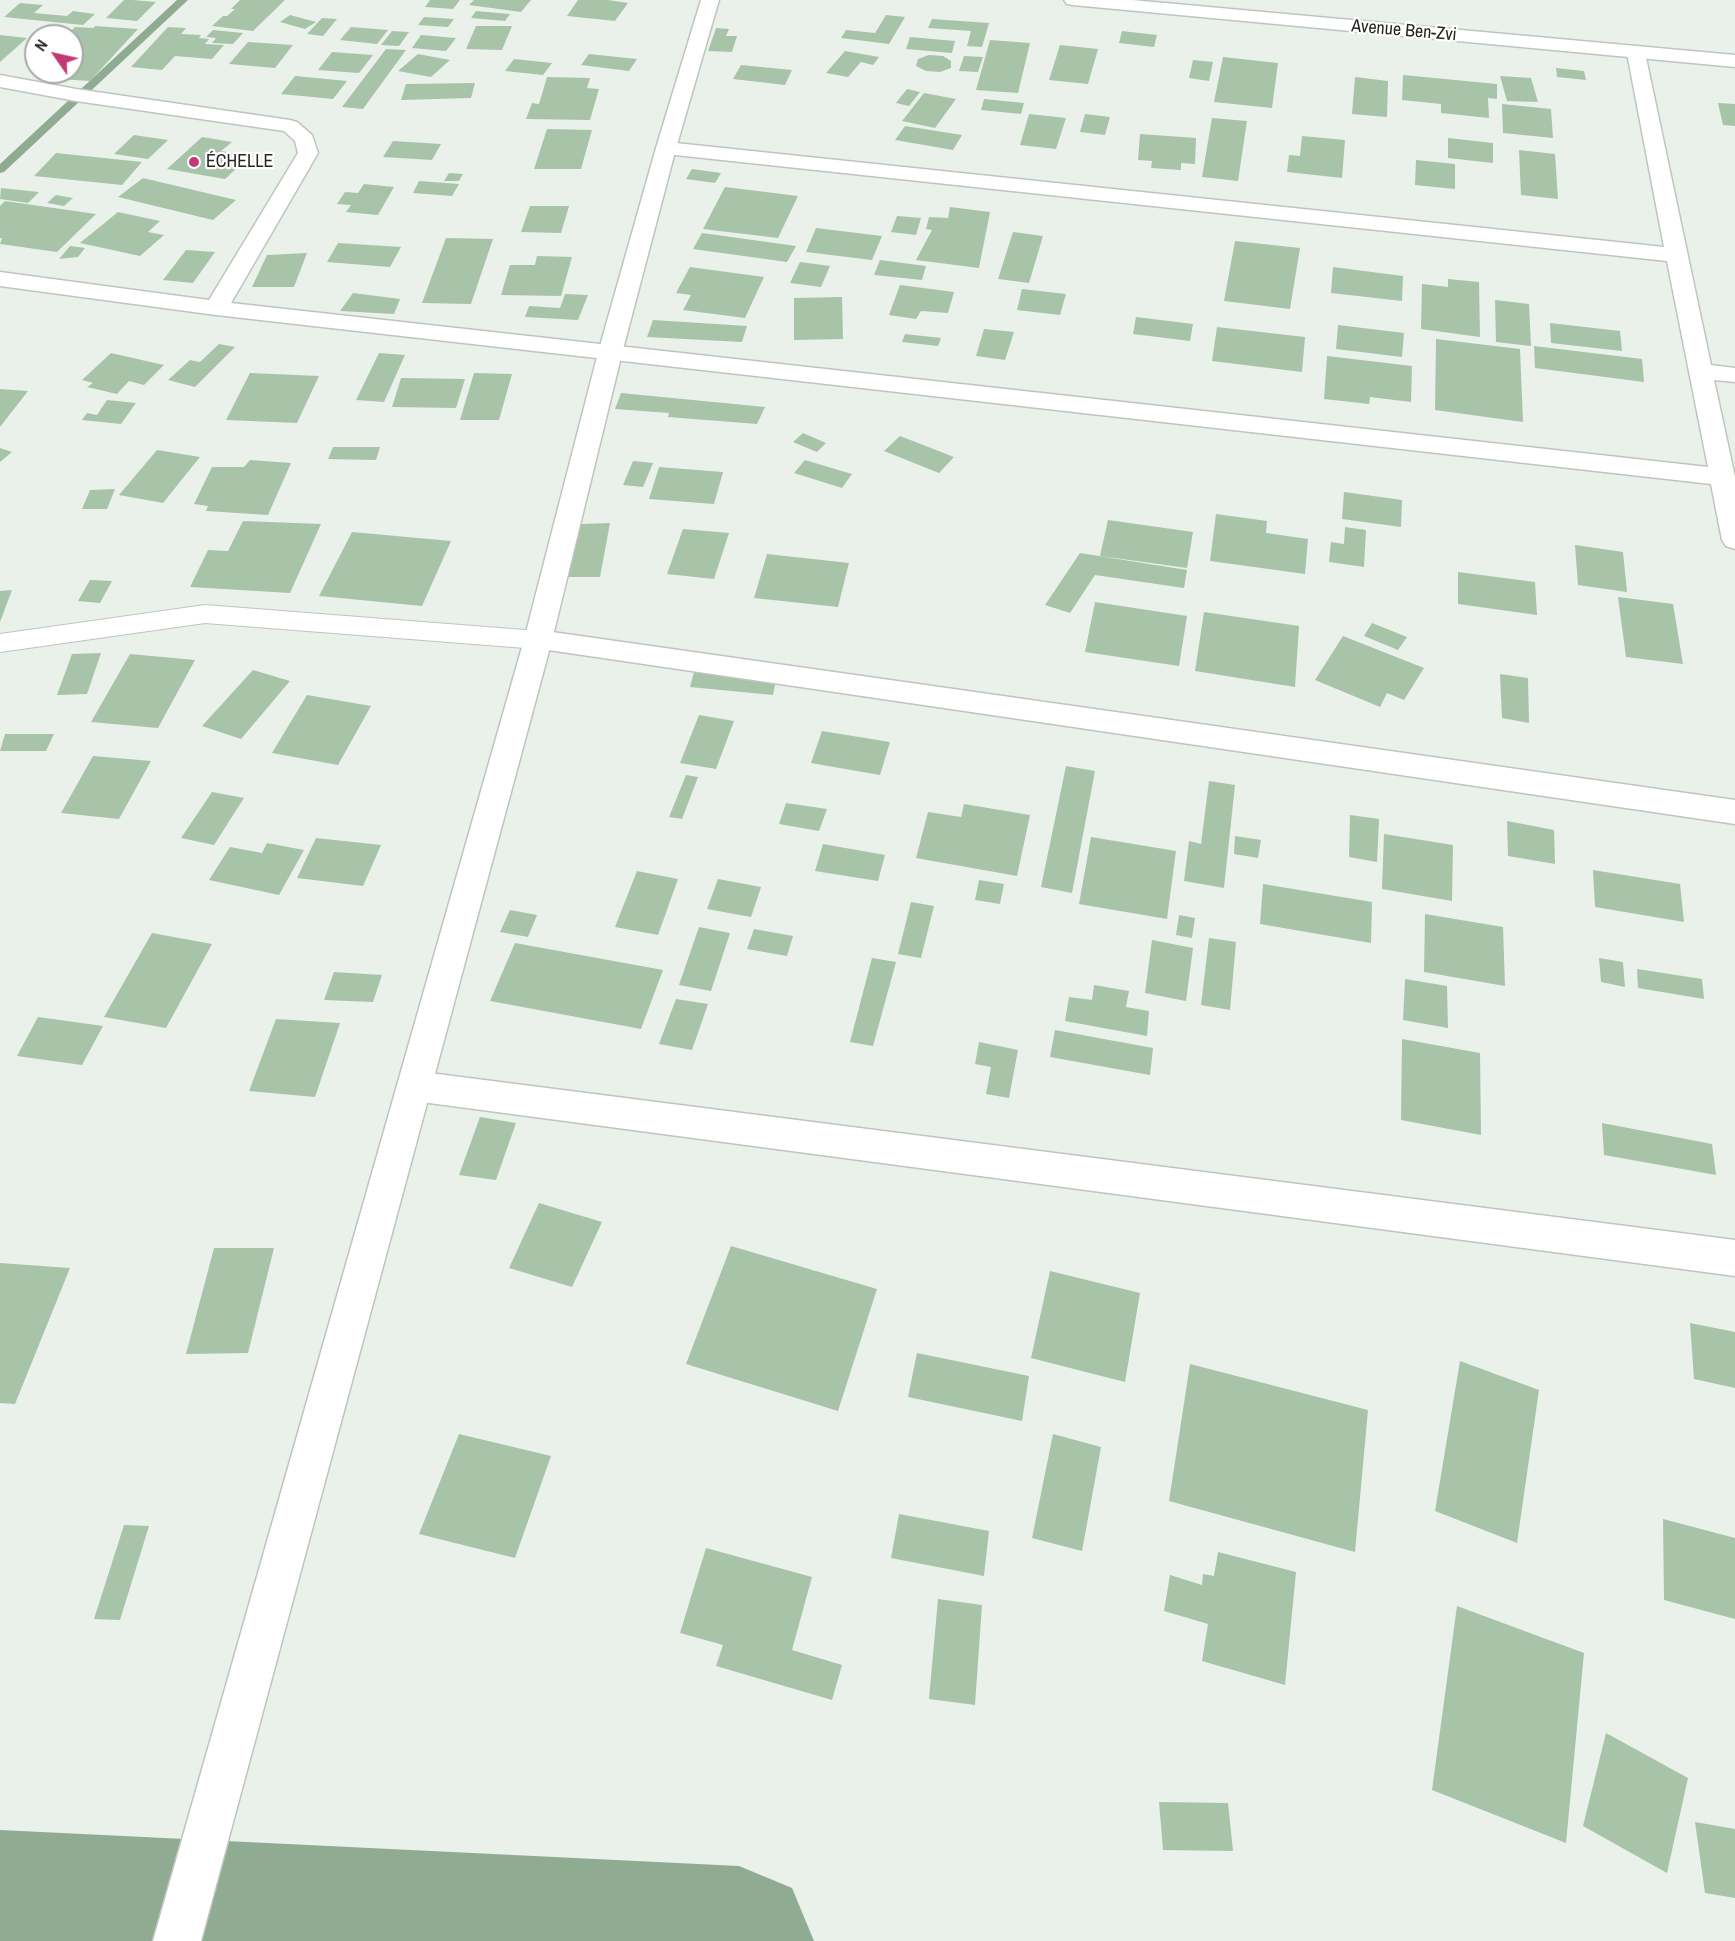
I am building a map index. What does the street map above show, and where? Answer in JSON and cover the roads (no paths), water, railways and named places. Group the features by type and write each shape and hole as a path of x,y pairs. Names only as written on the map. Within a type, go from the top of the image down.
{"street":[{"path":"177,1941 538,640 610,352 666,148 710,0"},
{"name":"Avenue Ben-Zvi","path":"1073,0 1735,61"},
{"path":"1636,53 1735,540"},
{"path":"0,81 76,95 290,126 305,139 308,153 216,308"},
{"path":"666,148 1677,255"},
{"path":"0,279 216,308 1722,477"},
{"path":"1701,371 1735,375"},
{"path":"538,640 1735,812"},
{"path":"414,1086 1735,1258"}],"lane":[{"path":"0,643 205,614 538,640"}],"waterway":[{"path":"0,170 183,0"},
{"path":"0,1904 739,1941"}],"place":[{"name":"ÉCHELLE","path":"194,162"}]}
